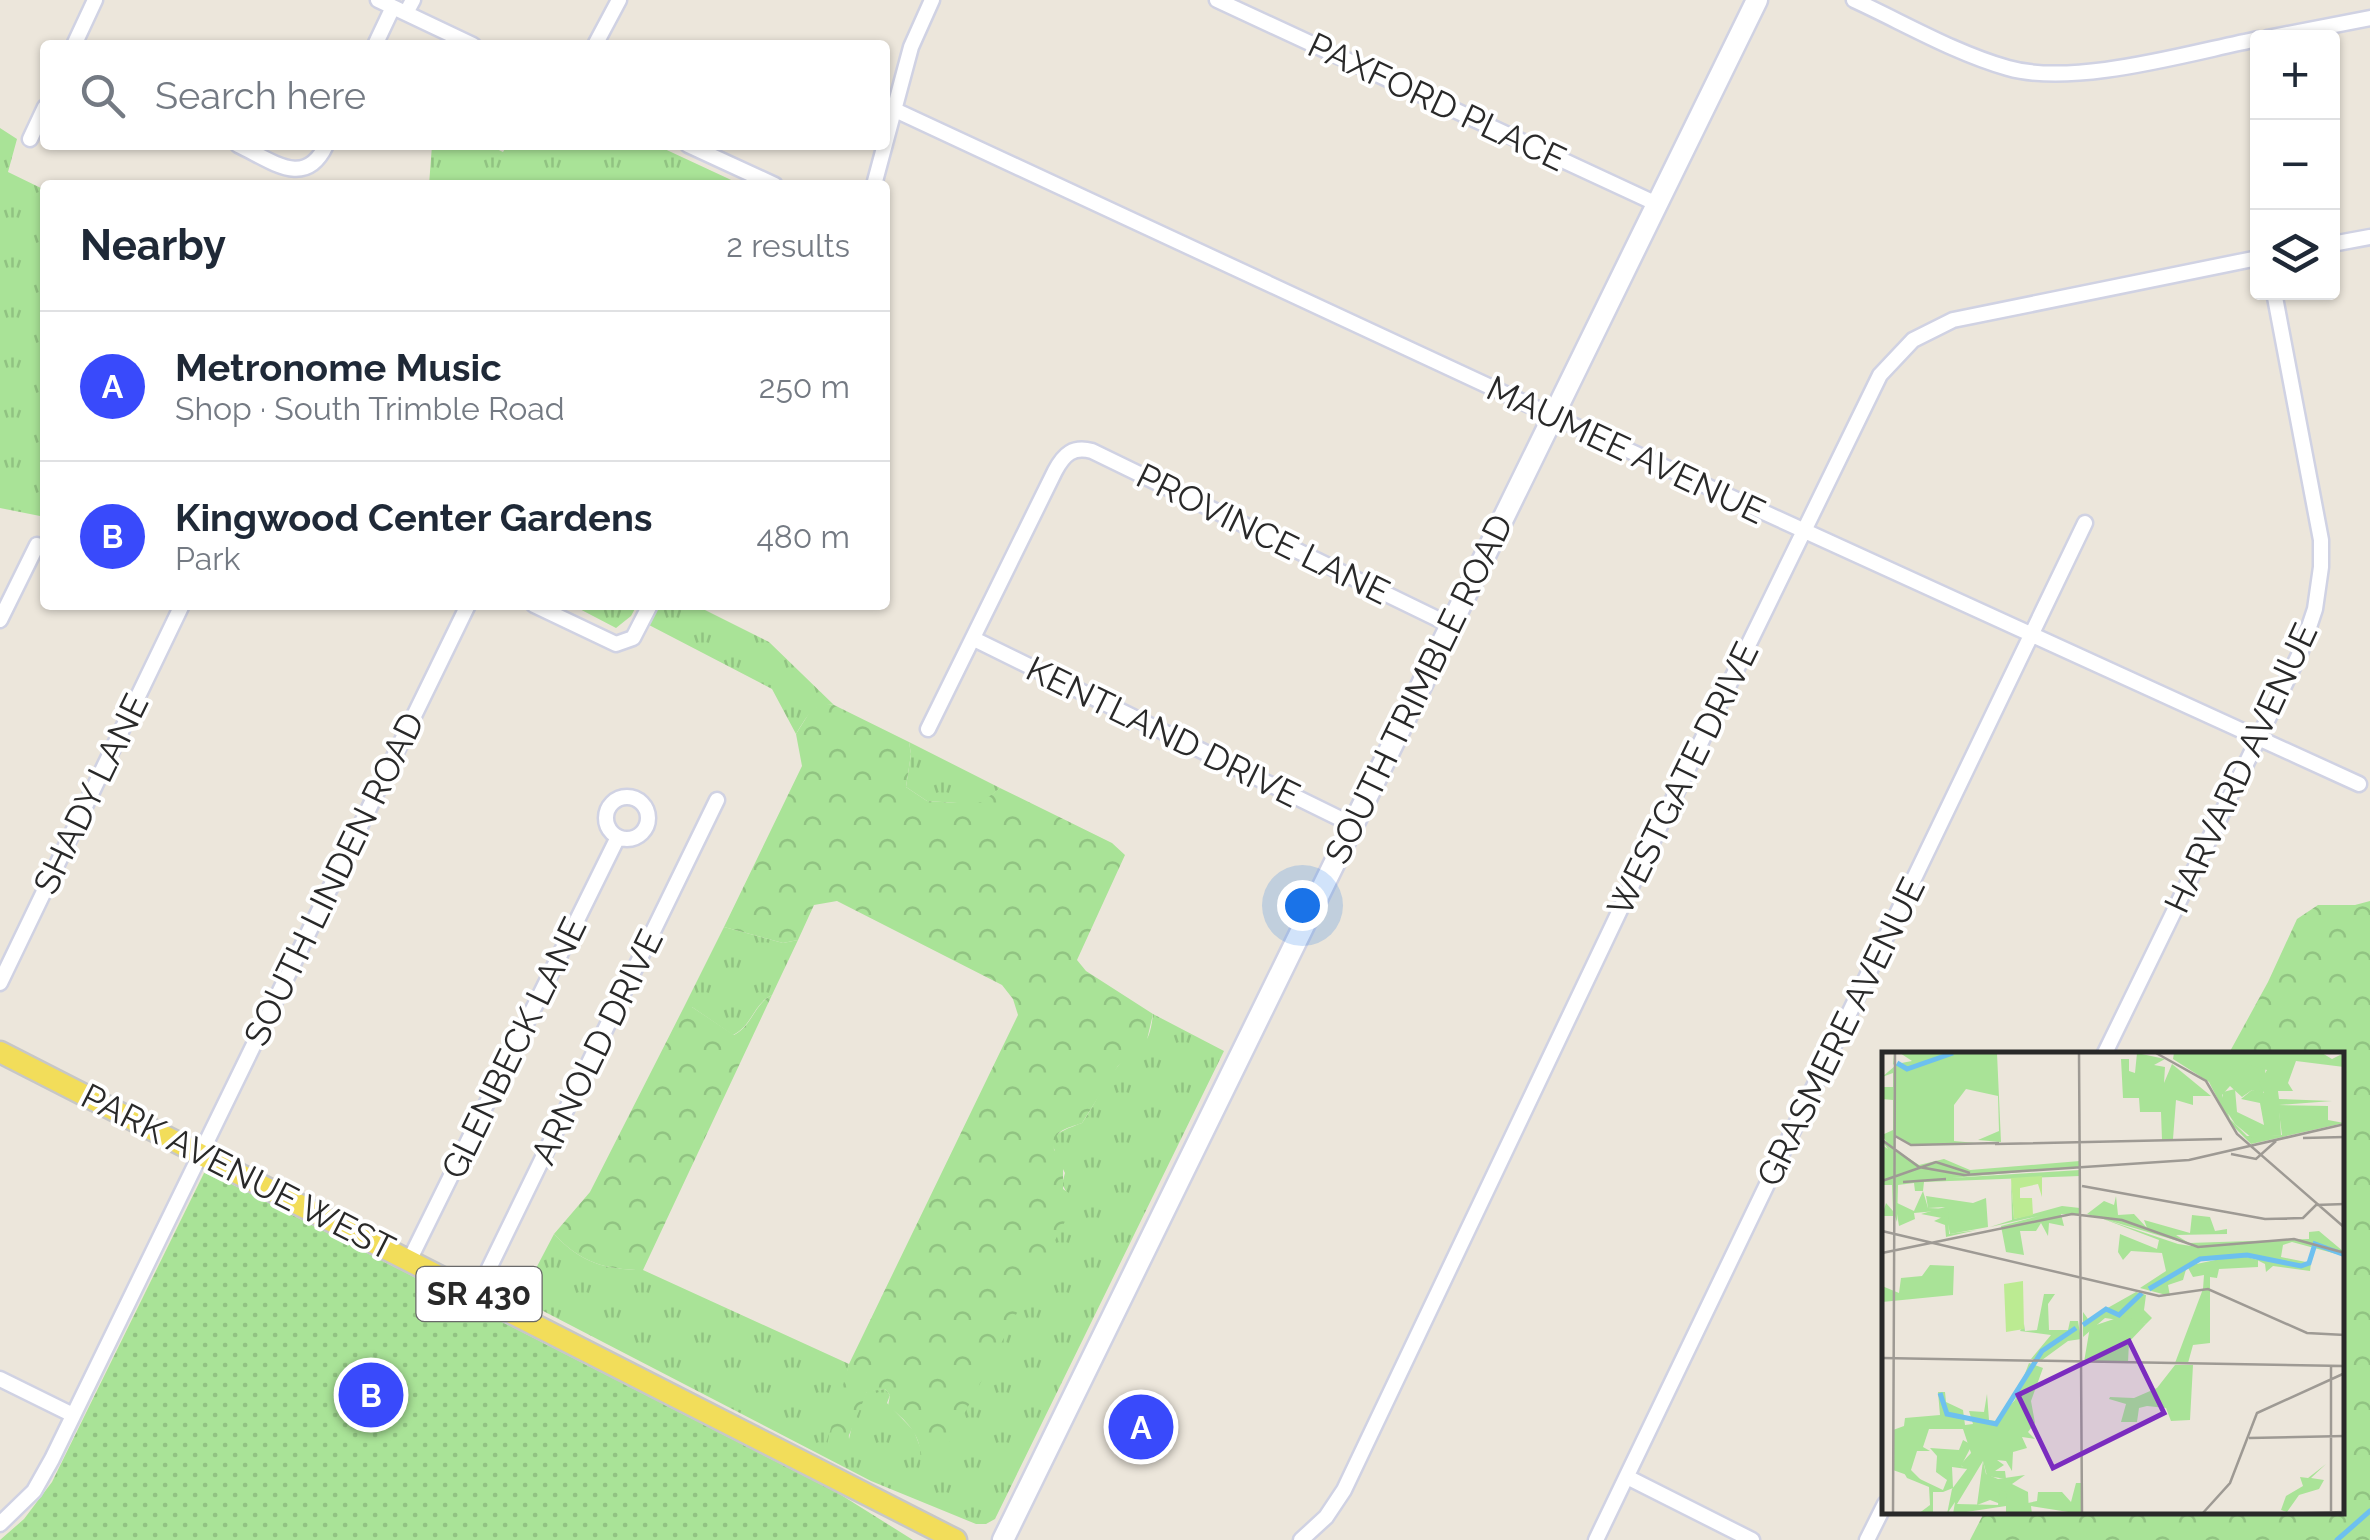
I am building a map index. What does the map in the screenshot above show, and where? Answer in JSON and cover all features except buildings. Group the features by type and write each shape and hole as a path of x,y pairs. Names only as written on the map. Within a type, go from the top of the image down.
{"main road":[{"name":"SOUTH TRIMBLE ROAD","path":"1003,1540 1757,0"},
{"name":"PARK AVENUE WEST","path":"0,1052 956,1540"}],"street":[{"path":"76,40 95,0"},
{"path":"378,0 404,7 464,40"},
{"path":"598,40 619,0"},
{"path":"890,128 916,33 932,0"},
{"name":"PAXFORD PLACE","path":"1216,0 1657,204"},
{"path":"1854,0 1990,62 2030,72 2090,72 2250,42"},
{"path":"379,40 404,7"},
{"path":"2308,30 2370,18"},
{"name":"MAUMEE AVENUE","path":"895,110 1804,532 2360,784"},
{"path":"30,139 40,117"},
{"path":"250,150 296,170 309,168 323,152"},
{"path":"699,150 763,180"},
{"path":"875,180 884,150"},
{"path":"2340,243 2370,237"},
{"name":"WESTGATE DRIVE","path":"1302,1540 1326,1517 1344,1490 1667,811 1880,375 1924,332 1970,315 2250,260"},
{"name":"HARVARD AVENUE","path":"2105,1052 2309,629 2321,566 2318,516 2276,300"},
{"name":"PROVINCE LANE","path":"974,639 1054,470 1074,449 1092,451 1450,624"},
{"name":"GRASMERE AVENUE","path":"1596,1540 2085,523"},
{"path":"0,620 36,545"},
{"name":"SHADY LANE","path":"0,983 180,610"},
{"name":"SOUTH LINDEN ROAD","path":"0,1524 34,1490 73,1415 466,610"},
{"path":"545,610 616,644 633,638 647,610"},
{"path":"928,729 974,639"},
{"name":"KENTLAND DRIVE","path":"974,639 1353,825"},
{"name":"ARNOLD DRIVE","path":"476,1293 718,800"},
{"name":"GLENBECK LANE","path":"410,1259 618,837"},
{"path":"0,1379 73,1415"},
{"path":"1627,1477 1735,1536 1752,1540"},
{"path":"1867,1540 1882,1510"}],"green space":[{"path":"0,128 17,139 8,172 40,188 40,516 0,508"},
{"path":"432,150 667,150 731,180 429,180"},
{"path":"582,610 634,610 616,628"},
{"path":"656,610 705,610 769,642 834,705 815,709 796,734 772,689 649,625"},
{"path":"822,704 834,705 909,742 906,787 927,801 982,802 1000,788 1112,843 1125,855 1077,960 1086,971 1153,1014 1146,1044 1118,1066 1082,1123 1062,1131 1056,1138 1054,1150 1063,1158 1063,1189 1073,1196 1073,1206 939,1462 929,1469 920,1464 913,1430 888,1406 890,1395 885,1389 867,1392 842,1452 838,1454 827,1446 829,1435 849,1364 1018,1015 1013,999 1002,985 837,901 814,905 798,940 783,943 724,927 802,766 796,734 811,710"},
{"path":"909,742 1000,788 982,803 927,801 906,787"},
{"path":"2370,901 2370,1540 1970,1540 1983,1515 2345,1515 2345,1052 2230,1052 2297,919 2318,905"},
{"path":"724,927 783,943 798,940 772,995 733,1035 692,1007 684,1007"},
{"path":"772,995 643,1270 594,1262 564,1244 554,1234 590,1192 684,1007 692,1007 734,1035"},
{"path":"1153,1014 1224,1051 995,1519 986,1524 976,1524 871,1481 520,1299 554,1234 594,1262 643,1270 849,1364 844,1388 849,1439 867,1391 885,1389 890,1395 887,1403 914,1431 922,1452 1067,1193 1062,1184 1065,1173 1053,1146 1056,1136 1082,1123 1113,1072 1146,1041"},
{"path":"204,1173 838,1493 913,1540 0,1540 24,1519 52,1482"}],"waterway":[{"path":"2337,1540 2370,1511"}],"place":[{"name":"Kingwood Center Gardens","path":"371,1395"},
{"name":"Metronome Music","path":"1141,1427"}]}
